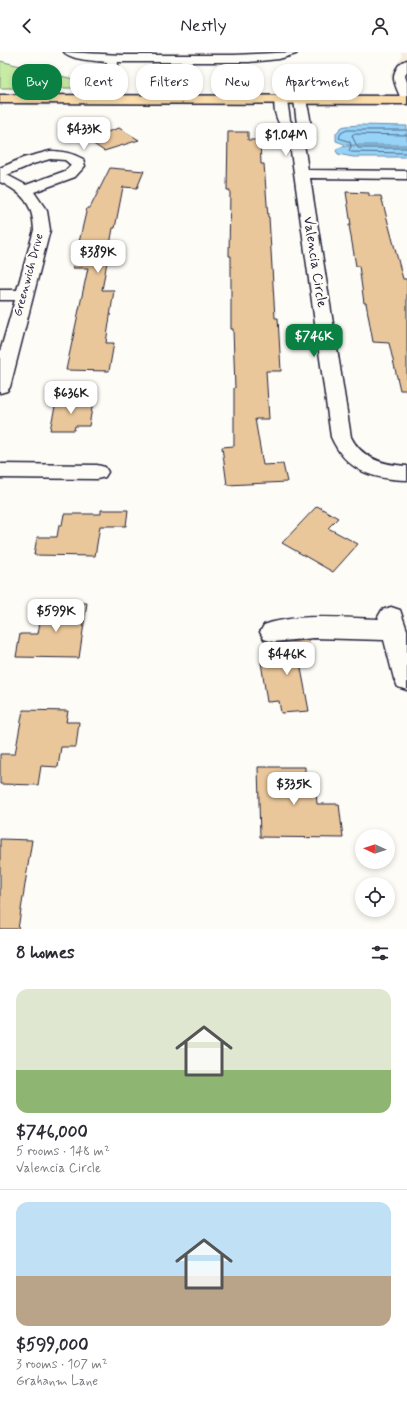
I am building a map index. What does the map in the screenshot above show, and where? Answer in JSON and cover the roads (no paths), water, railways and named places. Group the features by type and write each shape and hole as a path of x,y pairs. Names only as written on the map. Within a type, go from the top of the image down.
{"main road":[{"path":"0,99 70,99"},
{"path":"128,99 272,100"},
{"path":"363,100 407,100"}],"street":[{"path":"70,52 90,57 113,58 182,55 258,58 282,55 292,52"},
{"path":"112,64 113,58"},
{"path":"407,63 400,72 399,76 407,100"},
{"path":"281,100 286,129 296,136 303,129 304,124 300,100"},
{"name":"Valencia Circle","path":"296,136 343,441 348,452 363,463 380,470 407,473"},
{"path":"0,173 47,156 69,157 78,162 78,166 70,174 24,191"},
{"path":"302,174 407,175"},
{"name":"Greenwich Drive","path":"0,177 24,191 33,199 39,209 42,219 42,230 0,387"},
{"path":"0,295 25,295"},
{"path":"0,471 97,472"},
{"path":"273,632 314,628 393,624 407,679"}],"water":[{"path":"360,125 407,126 407,145 347,145 336,141 336,133 342,127"},
{"path":"346,146 407,146 407,157 353,157 338,154 336,151 338,148"}]}
